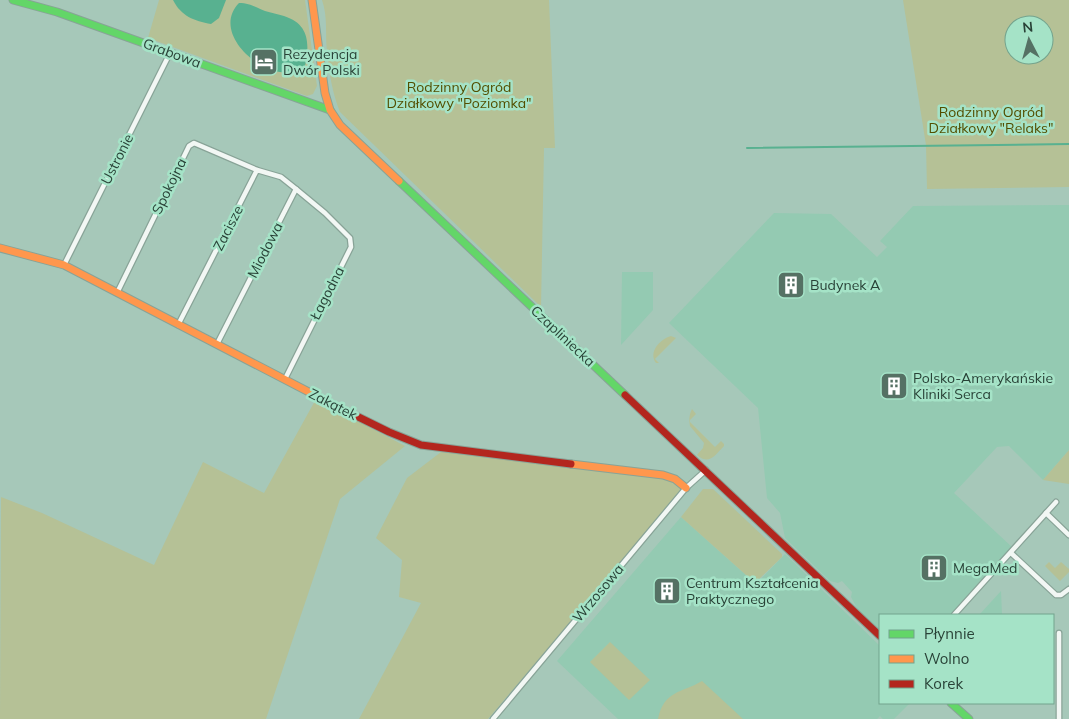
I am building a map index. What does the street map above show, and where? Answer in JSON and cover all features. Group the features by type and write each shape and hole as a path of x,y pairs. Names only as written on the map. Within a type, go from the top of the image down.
{"street":[{"name":"Grabowa","path":"12,0 57,12 330,110"},
{"name":"Czapliniecka","path":"312,0 324,88 330,110 340,125 879,635"},
{"name":"Ustronie","path":"64,265 170,53"},
{"name":"Spokojna","path":"117,293 189,146 194,143 257,170"},
{"path":"257,170 281,177 296,190"},
{"name":"Zacisze","path":"178,325 257,170"},
{"name":"Łagodna","path":"284,379 350,247 350,238 325,213 296,190"},
{"name":"Miodowa","path":"217,344 296,190"},
{"name":"Zakątek","path":"0,248 64,265 372,424 421,445 663,475 675,479 686,488"},
{"name":"Wrzosowa","path":"492,719 686,488 706,470"},
{"path":"955,614 1056,502"},
{"path":"1046,513 1069,535"},
{"path":"1011,552 1056,595 1061,595 1069,590"},
{"path":"1059,633 1059,719"},
{"path":"952,704 969,719"}],"shaded area":[{"path":"173,0 226,0 219,18 211,24 184,14"},
{"path":"239,3 249,4 284,16 299,24 306,35 307,42 305,66 291,73 280,72 269,69 248,56 233,36 230,25 232,14"},
{"path":"1069,205 1069,450 1043,480 1009,446 997,447 954,493 1013,548 952,614 879,614 879,629 857,608 851,597 852,592 842,581 838,583 830,581 785,538 780,513 767,498 758,408 669,323 774,213 831,214 877,257 887,247 880,241 913,206"},
{"path":"622,272 653,272 653,310 621,345"},
{"path":"681,517 756,584 785,554 879,645 879,704 909,704 894,719 883,719 880,716 877,719 618,719 557,661"},
{"path":"1001,591 1002,614 980,614"}],"green space":[{"name":"Rezydencja Dwór Polski","path":"159,0 305,0 317,86 313,94 307,96 148,38"},
{"name":"Rodzinny Ogród Działkowy \"Poziomka\"","path":"322,0 549,0 555,148 544,148 541,307 340,112 330,74 326,45 325,13"},
{"name":"Rodzinny Ogród Działkowy \"Relaks\"","path":"903,0 1069,0 1069,187 927,189 926,145"},
{"path":"671,336 676,338 655,359 659,363 656,363 653,355 656,346"},
{"path":"316,399 405,446 340,499 266,719 0,719 1,497 42,513 154,565 203,462 264,493"},
{"path":"692,409 696,414 690,420"},
{"path":"690,422 715,447 721,441 724,446 712,458 705,460 697,455 703,448 704,443 690,426"},
{"path":"1069,450 1069,484 1043,480"},
{"path":"441,452 661,477 673,482 682,490 488,719 359,719 421,603 399,597 402,560 376,538 407,478"},
{"path":"703,489 713,489 782,554 782,557 755,583 681,517"},
{"path":"1049,562 1055,568 1061,562 1069,569 1069,572 1060,581 1045,566"},
{"path":"610,642 650,680 629,700 590,662"},
{"path":"702,681 743,719 658,719 669,697"}],"waterway":[{"path":"747,148 1069,144"}],"traffic: fast":[{"path":"13,0 57,12 330,110"},
{"path":"399,181 625,395"},
{"path":"952,704 969,719"}],"traffic: slow":[{"path":"312,0 325,93 330,110 340,125 399,181"},
{"path":"0,248 64,265 332,404"},
{"path":"571,464 663,475 675,479 686,488"}],"traffic: jam":[{"path":"625,395 879,635"},
{"path":"332,404 389,432 421,445 571,464"}],"place":[{"name":"Rezydencja Dwór Polski","path":"264,62"},
{"name":"Budynek A","path":"791,285"},
{"name":"Polsko-Amerykańskie Kliniki Serca","path":"894,386"},
{"name":"MegaMed","path":"934,568"},
{"name":"Centrum Kształcenia Praktycznego","path":"667,591"}]}
